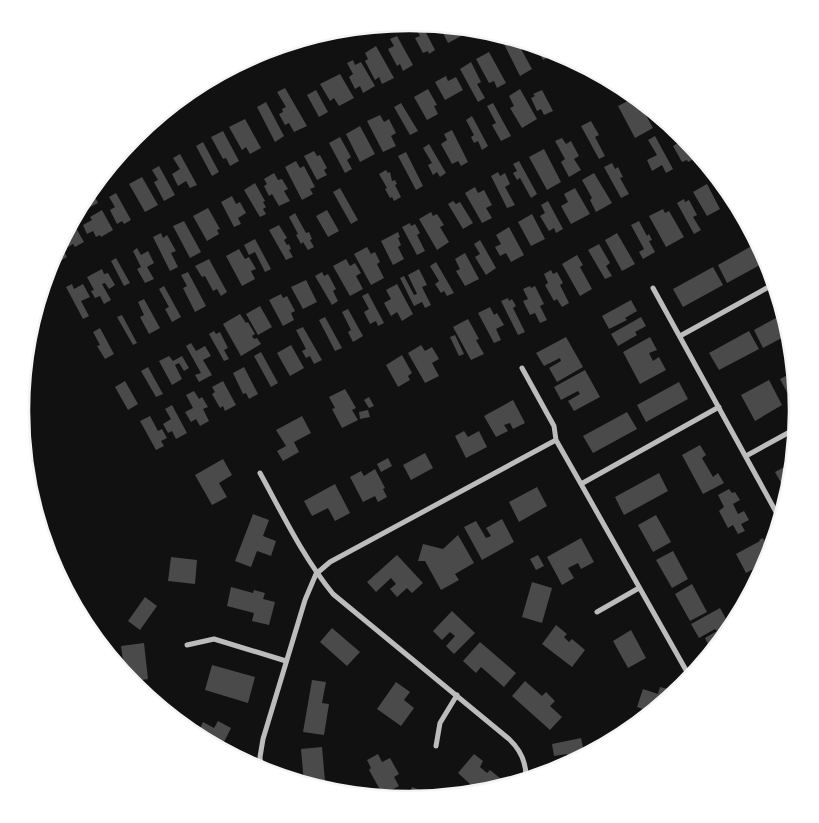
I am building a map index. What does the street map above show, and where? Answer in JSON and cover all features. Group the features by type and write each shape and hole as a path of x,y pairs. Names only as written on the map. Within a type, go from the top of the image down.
{"street":[{"path":"653,288 776,512"},
{"path":"680,336 769,288"},
{"path":"522,368 554,426 556,440 687,672"},
{"path":"580,484 719,407"},
{"path":"746,456 789,432"},
{"path":"261,762 263,739 286,660 305,600 316,574 330,562 556,440"},
{"path":"260,473 316,574 332,594 518,747 526,763 526,774"},
{"path":"597,612 639,588"},
{"path":"187,645 214,639 286,660"},
{"path":"436,746 440,723 457,695"}],"building":[{"path":"417,31 425,32 435,50 429,54 428,51 423,53 415,38 420,36"},
{"path":"443,33 463,35 463,35 448,43"},
{"path":"397,36 413,65 403,71 400,64 397,66 388,49 394,46 390,39"},
{"path":"504,44 520,48 532,69 520,76"},
{"path":"376,46 394,78 382,84 379,77 375,80 365,61 368,59 365,53"},
{"path":"489,52 506,83 497,88 494,81 489,83 476,59"},
{"path":"540,54 548,57 543,60"},
{"path":"353,60 355,65 361,62 375,86 363,93 360,86 355,89 349,77 353,74 347,63"},
{"path":"471,62 481,82 477,84 485,98 478,102 460,69"},
{"path":"340,74 354,98 339,106 334,98 330,101 320,84"},
{"path":"446,76 448,81 456,77 463,90 445,100 435,82"},
{"path":"285,88 307,126 294,132 289,123 285,125 279,114 286,107 277,92"},
{"path":"428,89 437,105 434,106 438,114 427,120 414,97"},
{"path":"520,89 537,119 522,128 510,108 514,106 509,96"},
{"path":"316,90 328,112 319,117 307,95"},
{"path":"542,90 553,111 544,115 541,109 537,111 531,98 535,96 533,94"},
{"path":"629,101 644,111 653,128 635,138 618,106"},
{"path":"266,102 284,136 275,142 257,107"},
{"path":"401,103 418,131 410,135 394,107"},
{"path":"493,103 511,136 501,141 492,125 496,123 487,106"},
{"path":"380,115 384,122 389,119 396,133 391,136 396,146 383,152 367,121"},
{"path":"472,116 488,146 482,150 478,141 474,143 471,137 474,135 466,120"},
{"path":"245,119 261,148 250,154 246,147 242,150 229,127"},
{"path":"591,121 599,135 595,137 605,156 599,159 581,126"},
{"path":"360,126 375,154 360,162 346,134"},
{"path":"452,130 468,162 461,166 458,161 452,164 441,144 447,140 444,134"},
{"path":"223,131 239,161 230,166 226,158 223,159 211,137"},
{"path":"655,136 673,169 666,173 662,165 652,171 647,160 657,155 648,140"},
{"path":"340,137 351,157 347,160 352,169 345,173 329,143"},
{"path":"562,138 566,144 571,141 579,156 574,159 581,170 569,177 561,162 565,159 555,141"},
{"path":"676,139 695,159 688,162 687,160 682,162 673,146 678,143"},
{"path":"203,142 219,172 212,176 196,146"},
{"path":"429,144 446,173 440,177 437,172 433,175 428,165 432,163 423,148"},
{"path":"544,149 561,182 547,190 529,157"},
{"path":"314,151 317,156 320,155 327,168 324,170 327,175 317,180 304,156"},
{"path":"406,152 423,186 416,190 398,156"},
{"path":"180,154 197,185 190,188 186,181 178,186 172,174 180,169 173,158"},
{"path":"296,161 300,168 304,166 315,187 310,189 313,194 302,200 285,167"},
{"path":"519,161 537,194 531,198 520,178 517,180 513,173 517,171 513,164"},
{"path":"612,163 615,169 618,167 623,177 620,178 629,194 621,198 604,167"},
{"path":"159,166 175,195 164,201 154,182 158,180 152,170"},
{"path":"386,170 388,173 390,172 392,181 395,180 397,184 395,185 401,197 394,201 385,189 387,188 379,174"},
{"path":"498,172 500,176 505,173 510,184 505,187 515,205 507,208 491,176"},
{"path":"274,173 278,180 282,179 288,189 284,191 290,201 279,206 272,194 269,196 264,186 267,184 264,179"},
{"path":"594,173 612,203 596,212 590,200 592,198 582,180"},
{"path":"142,177 158,205 145,212 129,184"},
{"path":"255,183 265,201 263,202 266,207 263,209 266,214 260,217 244,190"},
{"path":"707,184 720,209 707,216 693,192"},
{"path":"475,187 478,193 484,190 492,205 486,208 492,218 482,223 465,193"},
{"path":"340,188 358,220 351,224 333,192"},
{"path":"575,188 590,214 571,224 561,206 568,202 564,194"},
{"path":"116,193 131,220 124,224 122,221 117,224 110,210 115,207 109,197"},
{"path":"232,196 236,204 240,202 246,213 238,218 241,224 234,227 221,202"},
{"path":"95,197 98,203 89,206"},
{"path":"684,199 685,202 689,200 697,215 693,217 701,230 694,234 677,203"},
{"path":"453,201 456,204 460,202 473,223 463,229 448,204"},
{"path":"548,201 563,229 556,233 554,228 549,231 540,216 545,213 541,205"},
{"path":"208,208 220,229 217,230 219,234 207,241 193,216"},
{"path":"663,209 665,213 669,211 684,237 666,247 649,216"},
{"path":"102,210 113,230 101,237 100,235 96,237 93,231 87,234 83,225 92,220 90,217"},
{"path":"327,210 339,231 328,237 316,216"},
{"path":"431,212 433,216 437,214 444,225 440,227 449,242 437,250 419,219"},
{"path":"295,213 306,233 309,232 312,239 310,240 314,247 308,250 303,242 301,244 289,217"},
{"path":"532,214 545,239 531,246 518,222"},
{"path":"184,221 201,252 190,258 173,226"},
{"path":"639,221 647,236 649,234 652,240 649,241 655,252 643,259 639,252 644,249 631,225"},
{"path":"410,223 411,226 415,224 420,233 417,235 425,251 417,255 402,227"},
{"path":"279,225 287,238 284,240 287,245 289,244 291,249 289,250 293,257 286,260 269,230"},
{"path":"509,227 524,255 511,262 506,253 500,256 495,247 501,244 496,235"},
{"path":"76,228 84,242 75,247 73,244 68,247 67,245"},
{"path":"398,232 401,245 398,247 404,259 393,265 381,241"},
{"path":"161,233 163,238 167,235 176,251 171,253 178,267 170,271 153,237"},
{"path":"617,233 635,264 622,271 605,240"},
{"path":"255,239 271,269 265,272 255,252 249,255 244,245"},
{"path":"480,240 496,268 486,275 475,257 480,254 474,244"},
{"path":"599,244 610,263 606,266 612,276 605,279 588,250"},
{"path":"752,246 760,265 727,283 718,265"},
{"path":"367,247 371,254 375,252 380,262 377,264 384,278 371,285 354,254"},
{"path":"137,248 141,255 148,251 154,263 147,267 154,279 145,283 137,269 141,267 133,251"},
{"path":"239,249 245,259 249,257 256,269 251,271 255,279 242,286 226,256"},
{"path":"64,252 67,257 60,261"},
{"path":"465,253 479,279 465,286 456,271 460,269 455,259"},
{"path":"577,255 583,265 580,267 592,289 580,296 562,264"},
{"path":"116,258 130,283 124,286 111,261"},
{"path":"209,259 227,292 221,296 217,289 213,291 205,276 202,277 195,266"},
{"path":"346,259 350,266 355,263 361,273 356,276 363,289 350,296 333,266"},
{"path":"436,262 454,293 447,296 444,291 441,293 435,284 439,281 430,266"},
{"path":"713,267 723,285 683,307 673,289"},
{"path":"102,269 104,274 108,273 115,285 109,289 105,283 102,284 111,300 104,304 100,296 95,298 91,291 94,290 87,277"},
{"path":"419,269 427,285 422,287 431,305 425,308 422,302 414,306 400,278 404,276 414,295 417,294 408,275"},
{"path":"551,270 553,274 557,272 563,283 560,285 569,303 562,307 557,299 554,301 545,285 548,283 544,274"},
{"path":"188,272 206,306 195,312 183,288 187,286 181,275"},
{"path":"322,272 324,276 328,274 336,289 333,291 338,301 332,305 315,276"},
{"path":"306,280 317,302 303,309 291,287"},
{"path":"72,284 74,289 83,284 90,297 81,301 89,316 83,319 66,287"},
{"path":"397,284 413,314 402,321 397,312 391,316 384,303 391,299 386,290"},
{"path":"164,286 181,317 172,322 165,309 169,307 159,289"},
{"path":"530,286 531,288 535,286 544,304 540,306 547,320 540,323 535,313 530,315 523,301 528,299 523,289"},
{"path":"368,293 384,323 378,326 376,321 370,324 364,312 369,309 362,296"},
{"path":"281,294 283,298 287,296 295,311 291,313 294,320 283,326 269,300"},
{"path":"508,298 509,301 512,299 516,306 513,308 525,332 518,335 501,301"},
{"path":"144,299 160,328 149,334 140,317 144,315 138,302"},
{"path":"631,300 637,311 625,318 627,320 609,329 602,316"},
{"path":"260,306 272,327 258,335 246,314"},
{"path":"490,307 494,315 497,313 504,325 496,329 501,340 494,343 478,313"},
{"path":"348,309 363,336 353,342 348,332 351,330 342,312"},
{"path":"240,314 246,323 248,322 255,334 252,336 254,339 257,338 261,344 241,356 223,324"},
{"path":"122,315 137,343 133,345 117,317"},
{"path":"325,317 342,348 335,351 319,320"},
{"path":"641,317 646,326 635,332 637,335 618,346 611,334"},
{"path":"778,317 783,337 763,348 754,330"},
{"path":"468,319 479,339 476,340 484,354 471,360 453,327"},
{"path":"303,327 322,360 314,364 310,356 306,358 302,351 306,349 296,330"},
{"path":"100,328 114,354 105,359 97,346 100,345 93,332"},
{"path":"214,331 216,334 220,332 228,348 224,350 229,359 224,361 209,334"},
{"path":"749,331 759,349 719,370 709,353"},
{"path":"455,335 464,354 459,356 450,337"},
{"path":"566,337 583,367 557,382 549,368 561,361 560,358 544,366 536,353"},
{"path":"650,337 657,350 649,353 653,361 659,357 666,370 640,384 623,352"},
{"path":"191,343 196,351 205,346 211,356 203,360 212,375 199,382 195,375 201,373 186,346"},
{"path":"291,345 304,368 290,376 277,353"},
{"path":"421,345 425,351 432,347 439,359 432,363 439,376 425,383 408,353"},
{"path":"261,352 278,383 271,387 254,356"},
{"path":"402,355 412,373 408,376 410,380 398,387 386,365"},
{"path":"169,356 173,361 182,356 189,368 184,371 179,363 175,365 182,379 172,385 159,361"},
{"path":"148,367 163,394 156,397 141,371"},
{"path":"244,367 258,394 249,399 246,393 243,394 233,373"},
{"path":"585,370 600,397 574,411 568,401 580,394 578,391 561,400 554,387"},
{"path":"788,375 789,397 780,379"},
{"path":"769,380 782,405 755,421 741,395"},
{"path":"125,381 138,404 128,410 115,387"},
{"path":"223,381 236,405 225,411 223,406 220,408 212,394 215,392 212,387"},
{"path":"679,382 688,399 646,422 637,405"},
{"path":"345,389 356,408 352,410 358,420 342,428 332,409 335,408 329,397"},
{"path":"194,391 199,399 202,397 208,407 203,409 209,421 200,426 196,419 191,422 185,412 193,408 186,395"},
{"path":"369,397 374,406 369,408 364,400"},
{"path":"513,400 525,423 513,429 510,423 504,425 508,431 496,437 484,416"},
{"path":"172,405 187,433 176,439 172,431 168,433 163,424 171,419 165,409"},
{"path":"368,410 370,417 360,419 359,412"},
{"path":"627,412 637,429 593,453 583,436"},
{"path":"150,416 158,431 162,429 167,438 161,441 164,446 156,450 140,421"},
{"path":"302,416 311,433 294,442 299,452 283,461 277,451 286,446 276,430"},
{"path":"464,431 468,437 479,431 487,447 466,458 455,436"},
{"path":"700,445 706,455 702,458 713,477 718,473 724,483 703,494 682,455"},
{"path":"425,453 433,468 411,480 403,465"},
{"path":"388,458 392,466 381,472 377,464"},
{"path":"223,459 232,475 219,483 227,497 212,505 195,475"},
{"path":"786,466 783,486 775,472"},
{"path":"375,469 385,488 383,489 387,497 378,502 375,496 363,502 350,477 361,471 364,476"},
{"path":"659,473 668,491 624,515 615,497"},
{"path":"335,484 350,513 335,521 328,508 312,516 304,501"},
{"path":"537,487 547,506 519,522 509,502"},
{"path":"729,489 732,493 735,492 740,500 733,504 738,514 744,511 749,520 741,524 745,531 738,534 733,525 728,528 719,511 724,507 718,495"},
{"path":"253,514 269,520 263,536 276,541 271,556 257,551 251,567 235,561"},
{"path":"656,515 671,542 653,552 638,525"},
{"path":"502,519 514,542 482,560 464,527 476,521 486,538 491,536 486,528"},
{"path":"458,535 474,563 455,574 459,580 441,590 425,561 418,561 423,544 443,549"},
{"path":"581,538 594,562 581,569 578,563 568,568 574,578 562,585 547,557"},
{"path":"763,538 766,544 761,557 757,567 746,573 736,554"},
{"path":"673,551 688,579 672,588 656,560"},
{"path":"397,555 423,583 412,593 407,588 397,597 390,589 396,584 391,578 376,592 367,582"},
{"path":"538,555 544,566 536,570 530,559"},
{"path":"171,557 197,560 195,584 168,581"},
{"path":"532,582 552,588 542,623 522,617"},
{"path":"692,584 707,612 690,621 675,594"},
{"path":"231,587 253,593 254,590 265,593 263,599 275,602 269,625 252,621 254,613 227,606"},
{"path":"145,597 157,606 140,630 128,621"},
{"path":"720,608 727,621 709,646 705,638 717,631 715,629 699,638 691,624"},
{"path":"452,611 475,633 454,654 446,646 455,636 450,632 442,640 433,631"},
{"path":"556,625 567,634 564,637 569,642 572,639 585,650 572,667 542,644"},
{"path":"332,628 360,652 347,666 320,642"},
{"path":"631,630 646,658 628,668 613,641"},
{"path":"480,642 516,673 504,687 481,667 476,673 463,661"},
{"path":"144,643 148,679 139,680 123,663 121,646"},
{"path":"212,665 255,677 248,703 205,690"},
{"path":"312,680 326,682 322,703 329,704 324,735 303,732"},
{"path":"525,681 542,696 546,692 555,701 550,706 562,717 550,730 512,696"},
{"path":"396,682 410,692 404,700 414,708 401,726 377,709"},
{"path":"660,687 670,690 646,710 637,707 643,689 658,694"},
{"path":"218,721 231,728 223,743 200,729 203,722 214,728"},
{"path":"581,738 584,750 568,758 567,754 554,756 552,744"},
{"path":"322,747 325,781 303,777 301,749"},
{"path":"378,754 382,762 390,758 399,774 394,777 399,786 390,791 381,791 369,770 371,768 367,760"},
{"path":"474,754 483,761 480,767 487,773 490,770 501,779 499,781 473,787 458,773"},
{"path":"412,787 424,791 410,792"}]}
